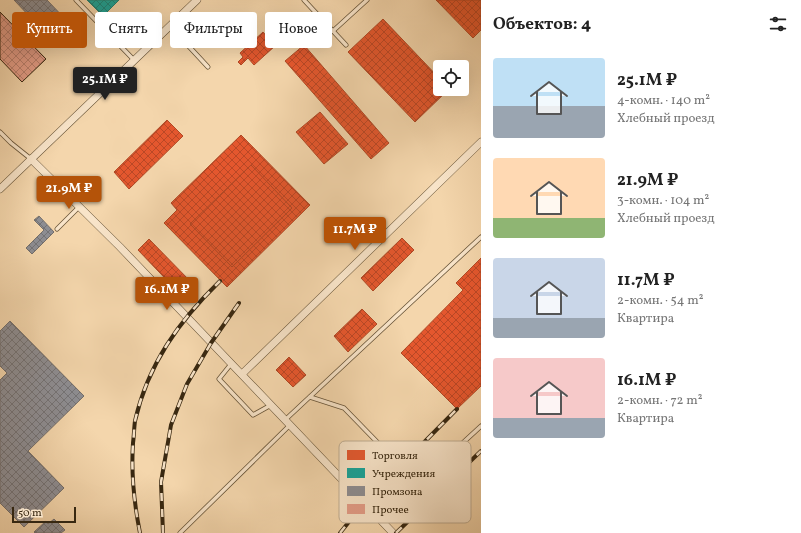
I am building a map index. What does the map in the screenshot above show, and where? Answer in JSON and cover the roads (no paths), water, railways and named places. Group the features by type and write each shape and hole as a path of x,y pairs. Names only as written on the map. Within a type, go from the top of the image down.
{"street":[{"path":"183,12 195,0"},
{"path":"0,189 170,26"},
{"path":"242,374 481,142"},
{"path":"31,159 120,247 339,476"},
{"path":"383,523 393,533"}],"lane":[{"path":"76,0 134,60"},
{"path":"304,0 346,45"},
{"path":"333,31 367,0"},
{"path":"190,48 208,67"},
{"path":"0,132 31,159"},
{"path":"57,229 79,207"},
{"path":"180,533 288,423 310,397 481,237"},
{"path":"231,364 219,379 253,415 271,405"},
{"path":"310,397 344,408 376,441"},
{"path":"465,441 481,426"}],"railway":[{"path":"140,533 136,510 132,466 135,421 141,400 148,381 167,345 191,312 220,281"},
{"path":"163,533 161,482 171,425 187,384 211,343 239,303"},
{"path":"425,441 457,409"},
{"path":"471,461 481,451"},
{"path":"340,533 348,523"},
{"path":"396,533 406,523"}]}
